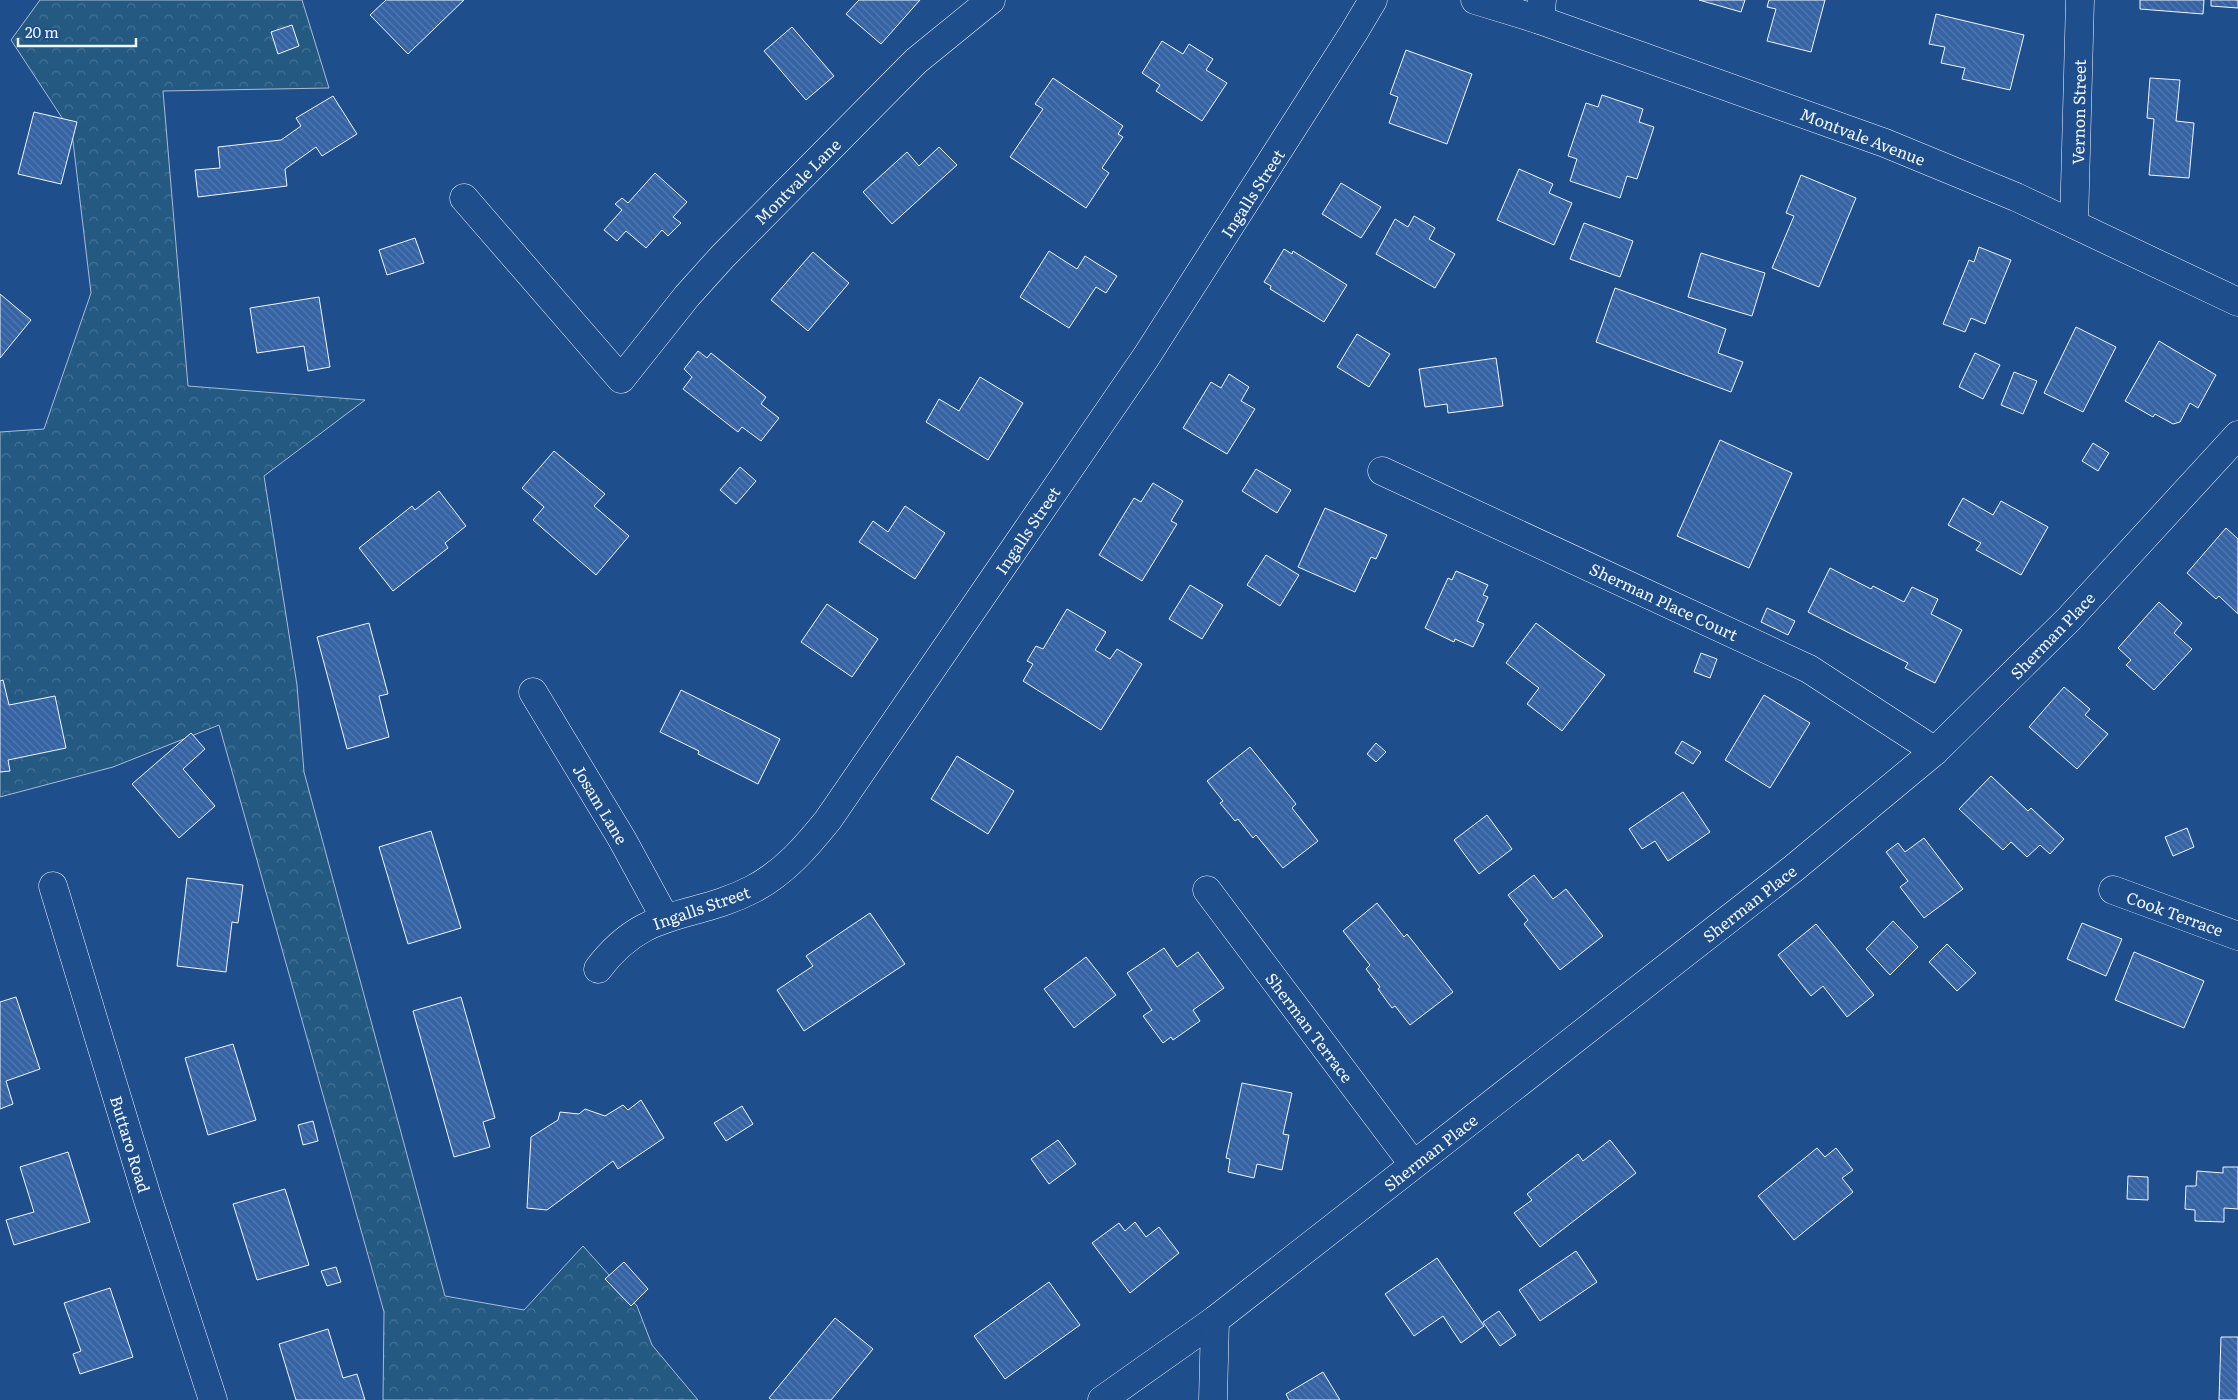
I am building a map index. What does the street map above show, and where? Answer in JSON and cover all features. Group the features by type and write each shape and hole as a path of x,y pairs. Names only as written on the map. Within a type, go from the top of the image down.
{"street":[{"name":"Montvale Lane","path":"464,198 621,379 687,296 723,256 916,61 991,0"},
{"name":"Ingalls Street","path":"598,969 620,944 640,929 665,918 720,902 754,888 771,878 796,856 828,820 1146,357 1373,0"},
{"name":"Montvale Avenue","path":"1475,0 1541,10 1885,143 2016,197 2238,302"},
{"name":"Vernon Street","path":"2074,224 2080,0"},
{"name":"Sherman Place","path":"1102,1400 1215,1320 1794,868 1935,751 2069,619 2238,435"},
{"name":"Sherman Place Court","path":"1382,471 1809,669 1935,751"},
{"name":"Josam Lane","path":"533,692 622,839 665,918"},
{"name":"Buttaro Road","path":"52,886 148,1200 213,1400"},
{"name":"Sherman Terrace","path":"1207,890 1414,1164"},
{"name":"Cook Terrace","path":"2113,890 2238,936"},
{"path":"1213,1400 1215,1320"}],"green space":[{"path":"40,0 302,0 329,88 163,91 188,386 365,400 264,476 297,685 304,772 445,1296 524,1310 583,1246 637,1306 652,1345 698,1400 383,1400 384,1312 219,725 113,767 0,797 0,432 44,429 91,293 72,133 11,40"}],"building":[{"path":"386,0 464,0 408,54 370,15"},
{"path":"859,0 920,0 881,44 846,14"},
{"path":"1699,0 1745,0 1741,12"},
{"path":"1769,0 1825,0 1811,52 1767,41 1776,9 1767,7"},
{"path":"2140,0 2204,0 2203,14 2140,9"},
{"path":"2211,0 2238,0 2238,8 2211,6"},
{"path":"1936,14 2024,35 2010,90 1962,79 1965,68 1941,63 1945,47 1929,44"},
{"path":"292,25 299,46 278,54 271,32"},
{"path":"792,27 834,76 806,100 764,51"},
{"path":"1162,41 1183,54 1189,44 1213,59 1206,70 1227,83 1202,121 1156,91 1160,85 1142,73"},
{"path":"1406,50 1472,74 1447,144 1389,123 1398,97 1390,94"},
{"path":"1053,78 1123,126 1118,134 1123,137 1102,168 1109,173 1086,208 1010,157 1043,109 1035,104"},
{"path":"2150,78 2180,80 2176,121 2194,123 2189,178 2149,175 2154,119 2147,118"},
{"path":"1602,95 1643,109 1639,122 1654,127 1637,179 1627,176 1620,198 1570,181 1577,159 1568,156 1586,103 1598,107"},
{"path":"333,96 357,134 322,156 316,147 285,169 287,186 198,197 195,170 220,168 218,147 281,140 301,126 296,118"},
{"path":"34,112 77,122 61,184 18,174"},
{"path":"939,147 957,165 892,224 863,192 907,152 919,166"},
{"path":"1519,169 1553,184 1549,193 1572,203 1554,245 1497,220"},
{"path":"655,173 687,202 673,217 681,223 668,236 662,230 646,248 626,231 617,241 604,230 622,210 615,204 622,198 628,203"},
{"path":"1801,175 1856,198 1819,287 1772,268 1794,216 1786,213"},
{"path":"1341,183 1381,207 1361,238 1322,214"},
{"path":"1414,216 1435,228 1429,239 1455,254 1435,288 1376,254 1395,219 1408,227"},
{"path":"1584,223 1633,241 1620,277 1570,259"},
{"path":"415,238 424,263 387,275 379,250"},
{"path":"1979,247 2011,260 1985,324 1971,318 1965,332 1943,324 1969,260 1974,262"},
{"path":"1284,249 1292,254 1293,251 1347,285 1324,322 1270,289 1271,286 1264,282"},
{"path":"1049,251 1077,269 1085,256 1117,276 1106,293 1096,287 1069,328 1020,297"},
{"path":"813,252 849,283 808,331 771,300"},
{"path":"1701,253 1765,273 1752,316 1688,297"},
{"path":"1615,288 1726,329 1718,353 1743,362 1731,392 1596,342"},
{"path":"0,294 31,320 0,358"},
{"path":"319,297 330,367 308,371 304,346 257,353 250,308"},
{"path":"2076,327 2116,347 2083,412 2044,393"},
{"path":"1357,334 1390,354 1369,387 1337,367"},
{"path":"2159,341 2216,375 2198,408 2190,403 2180,422 2173,424 2155,414 2153,417 2125,401"},
{"path":"698,351 707,358 711,353 766,397 761,404 779,418 761,441 742,427 738,432 683,389 692,377 684,369"},
{"path":"1975,353 2000,365 1983,399 1959,387"},
{"path":"1496,358 1503,406 1448,413 1447,404 1425,407 1419,369"},
{"path":"2014,372 2037,381 2023,414 2001,405"},
{"path":"1229,374 1249,387 1241,401 1255,409 1227,454 1183,428 1211,382 1221,388"},
{"path":"980,377 1023,403 988,460 926,422 939,399 959,411"},
{"path":"1720,440 1792,473 1749,568 1677,536"},
{"path":"2093,443 2109,453 2098,471 2082,461"},
{"path":"554,451 605,494 594,506 629,536 596,575 533,520 544,507 522,488"},
{"path":"740,467 756,481 736,504 720,490"},
{"path":"1256,469 1291,490 1277,513 1242,491"},
{"path":"1153,483 1183,501 1171,521 1177,524 1142,581 1099,555 1134,498 1141,502"},
{"path":"439,491 466,526 445,543 448,548 393,591 359,548 412,506 415,510"},
{"path":"1963,498 1993,515 2001,501 2048,527 2021,575 1976,550 1981,543 1948,525"},
{"path":"905,506 945,533 915,579 859,542 873,521 888,532"},
{"path":"1325,508 1387,535 1376,559 1371,557 1355,592 1298,567"},
{"path":"2226,528 2238,539 2238,614 2219,596 2216,599 2187,573"},
{"path":"1266,555 1299,575 1280,606 1247,585"},
{"path":"1830,568 1871,589 1873,586 1904,602 1912,587 1938,599 1931,614 1962,630 1935,683 1905,668 1908,663 1808,612"},
{"path":"1456,571 1488,585 1483,595 1488,597 1477,621 1484,624 1473,647 1455,639 1454,642 1425,628 1448,578 1452,580"},
{"path":"1190,585 1223,605 1202,639 1169,619"},
{"path":"2159,602 2182,623 2174,633 2192,649 2154,690 2126,665 2131,660 2118,648"},
{"path":"827,604 878,639 852,677 801,642"},
{"path":"1767,608 1795,621 1788,635 1761,622"},
{"path":"1067,609 1106,632 1095,650 1110,659 1117,649 1142,664 1101,730 1023,681 1033,664 1027,661 1036,646 1043,649"},
{"path":"369,623 388,694 379,696 389,737 347,749 317,637"},
{"path":"1536,623 1605,675 1562,731 1527,704 1539,688 1506,663"},
{"path":"1701,653 1717,659 1710,678 1694,672"},
{"path":"3,680 9,705 55,696 66,748 8,760 10,771 0,772 0,681"},
{"path":"2064,687 2090,709 2085,715 2108,734 2077,769 2029,727"},
{"path":"681,690 780,739 758,784 698,754 699,751 660,732"},
{"path":"1764,695 1810,723 1770,788 1725,760"},
{"path":"191,733 205,749 183,769 215,806 179,838 132,784"},
{"path":"1682,741 1701,752 1693,764 1675,753"},
{"path":"1376,743 1386,752 1376,762 1367,754"},
{"path":"1250,747 1296,804 1292,808 1318,841 1283,868 1256,835 1253,838 1238,819 1235,821 1220,803 1223,801 1207,781"},
{"path":"957,756 1014,791 988,834 931,799"},
{"path":"1991,776 2028,811 2031,808 2064,839 2050,854 2040,845 2027,857 2011,842 2003,850 1959,809"},
{"path":"1683,792 1710,832 1668,861 1655,841 1642,849 1629,829"},
{"path":"1487,815 1512,849 1479,874 1454,840"},
{"path":"2187,828 2194,847 2173,856 2165,837"},
{"path":"431,831 461,928 408,944 379,847"},
{"path":"1924,838 1963,889 1924,918 1900,887 1908,881 1886,852 1898,843 1905,852"},
{"path":"1534,875 1553,899 1566,889 1603,936 1560,970 1524,924 1528,920 1508,895"},
{"path":"187,878 243,885 238,923 232,922 226,972 177,966"},
{"path":"1377,903 1404,937 1407,934 1453,992 1410,1025 1395,1006 1392,1008 1378,989 1380,987 1366,969 1370,965 1343,931"},
{"path":"870,913 905,964 804,1031 777,990 813,966 806,956"},
{"path":"1893,921 1918,947 1890,975 1866,949"},
{"path":"2082,923 2122,939 2106,976 2067,959"},
{"path":"1816,924 1874,995 1847,1017 1823,986 1811,996 1778,955"},
{"path":"1947,944 1976,973 1957,991 1929,962"},
{"path":"1164,948 1177,967 1198,952 1224,988 1193,1010 1200,1021 1173,1040 1171,1037 1163,1043 1143,1016 1152,1010 1127,973"},
{"path":"2134,952 2204,981 2184,1028 2115,1000"},
{"path":"1086,957 1116,995 1074,1028 1044,989"},
{"path":"16,997 40,1069 6,1081 13,1104 0,1109 0,1002"},
{"path":"461,997 495,1118 483,1122 490,1147 454,1157 413,1011"},
{"path":"233,1044 256,1120 208,1135 185,1058"},
{"path":"1242,1083 1292,1093 1283,1134 1289,1135 1282,1170 1257,1164 1254,1178 1228,1172 1230,1159 1226,1158"},
{"path":"641,1100 664,1138 618,1169 613,1161 547,1210 527,1208 531,1137 558,1120 560,1112 579,1114 585,1109 605,1116 623,1105 628,1110"},
{"path":"742,1106 753,1124 726,1141 714,1123"},
{"path":"313,1121 318,1141 303,1145 298,1125"},
{"path":"1058,1140 1076,1164 1049,1184 1031,1159"},
{"path":"1610,1140 1636,1173 1540,1247 1514,1213 1532,1200 1527,1194 1578,1154 1583,1161"},
{"path":"1817,1148 1825,1157 1836,1148 1853,1170 1842,1178 1853,1192 1794,1240 1758,1196"},
{"path":"68,1152 90,1222 14,1245 6,1220 34,1212 20,1167"},
{"path":"2223,1167 2238,1167 2238,1209 2224,1208 2224,1222 2195,1221 2195,1210 2185,1209 2186,1186 2196,1186 2197,1171 2223,1173"},
{"path":"2128,1176 2148,1177 2148,1200 2127,1199"},
{"path":"285,1189 309,1265 257,1280 233,1204"},
{"path":"1135,1222 1146,1237 1159,1227 1179,1253 1130,1293 1092,1243 1119,1223 1125,1231"},
{"path":"1576,1251 1597,1282 1540,1321 1519,1290"},
{"path":"1437,1258 1484,1326 1461,1343 1443,1316 1414,1336 1385,1294"},
{"path":"624,1262 648,1289 631,1306 605,1279"},
{"path":"336,1267 341,1282 327,1286 321,1271"},
{"path":"1049,1282 1080,1325 1005,1379 974,1336"},
{"path":"110,1288 133,1357 80,1374 73,1354 81,1351 64,1303"},
{"path":"1499,1311 1516,1335 1500,1346 1483,1322"},
{"path":"835,1318 873,1349 831,1400 772,1400 769,1398"},
{"path":"328,1329 343,1378 357,1374 365,1400 296,1400 279,1344"},
{"path":"2221,1337 2238,1337 2238,1400 2219,1400"},
{"path":"1323,1372 1340,1400 1289,1400 1286,1394"}]}
